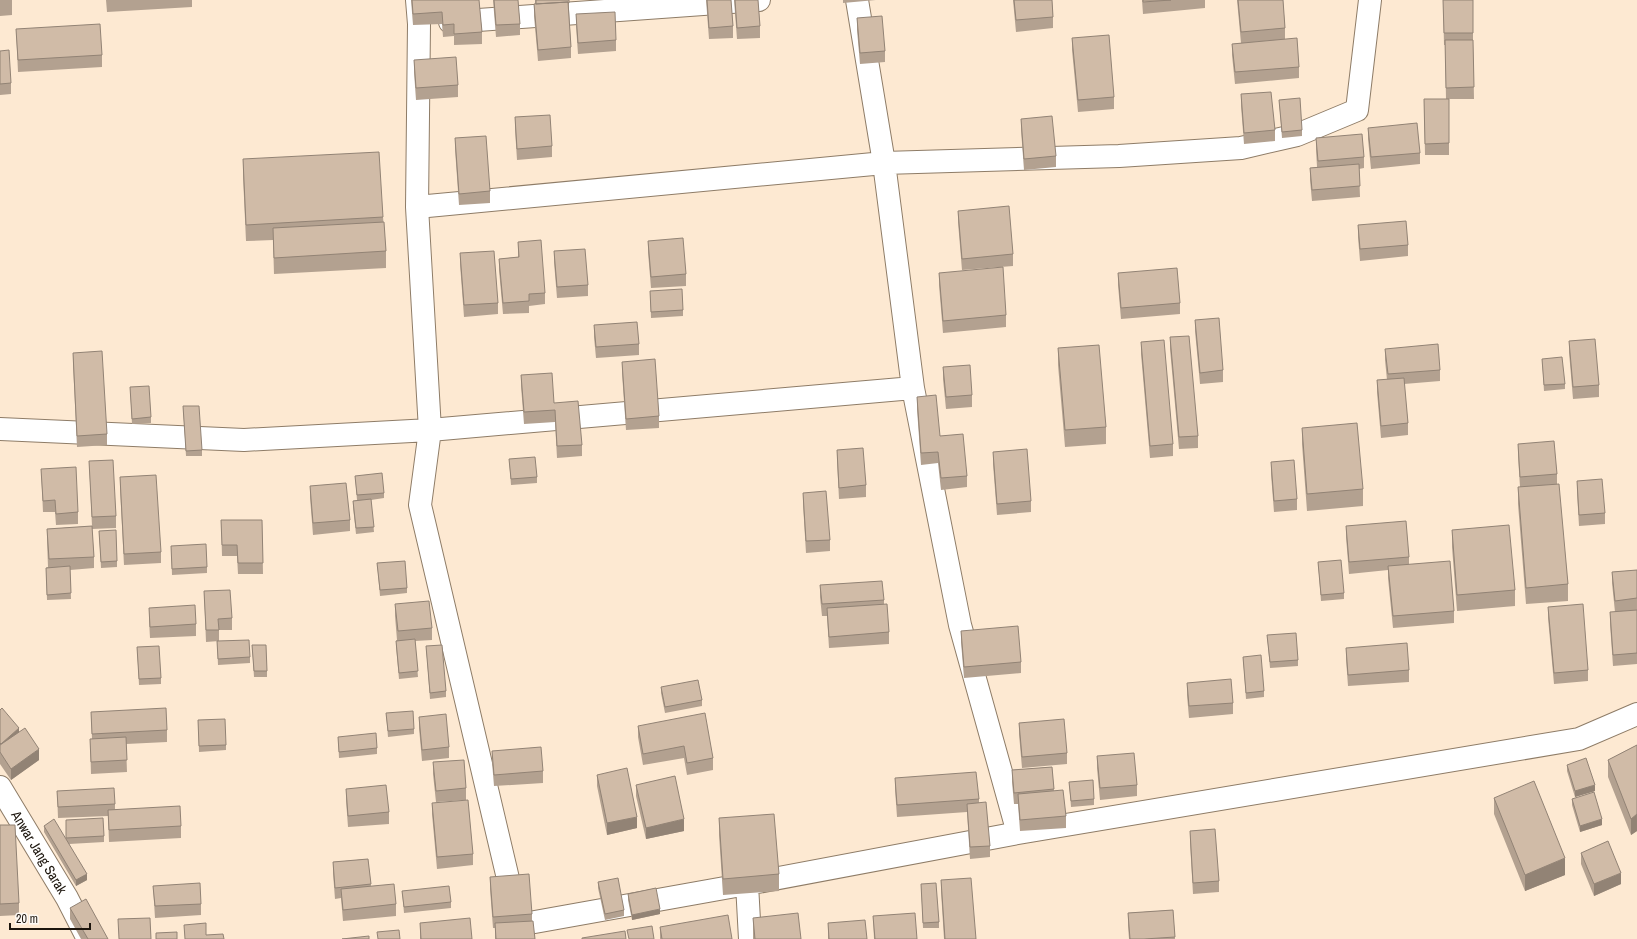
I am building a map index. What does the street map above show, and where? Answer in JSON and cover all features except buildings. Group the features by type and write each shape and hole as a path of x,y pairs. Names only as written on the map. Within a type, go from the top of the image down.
{"street":[{"path":"417,0 419,24 417,207 430,430 420,505 519,932 747,884 1018,832 1579,739 1637,714"},
{"path":"419,24 759,0"},
{"path":"857,0 884,163 913,388 960,625 1018,832"},
{"path":"417,207 884,163 1127,156 1241,148 1296,135 1357,110 1370,0"},
{"path":"0,429 244,440 430,430 913,388"},
{"name":"Anwar Jang Sarak","path":"0,787 67,898 88,939"},
{"path":"747,884 750,939"}]}
